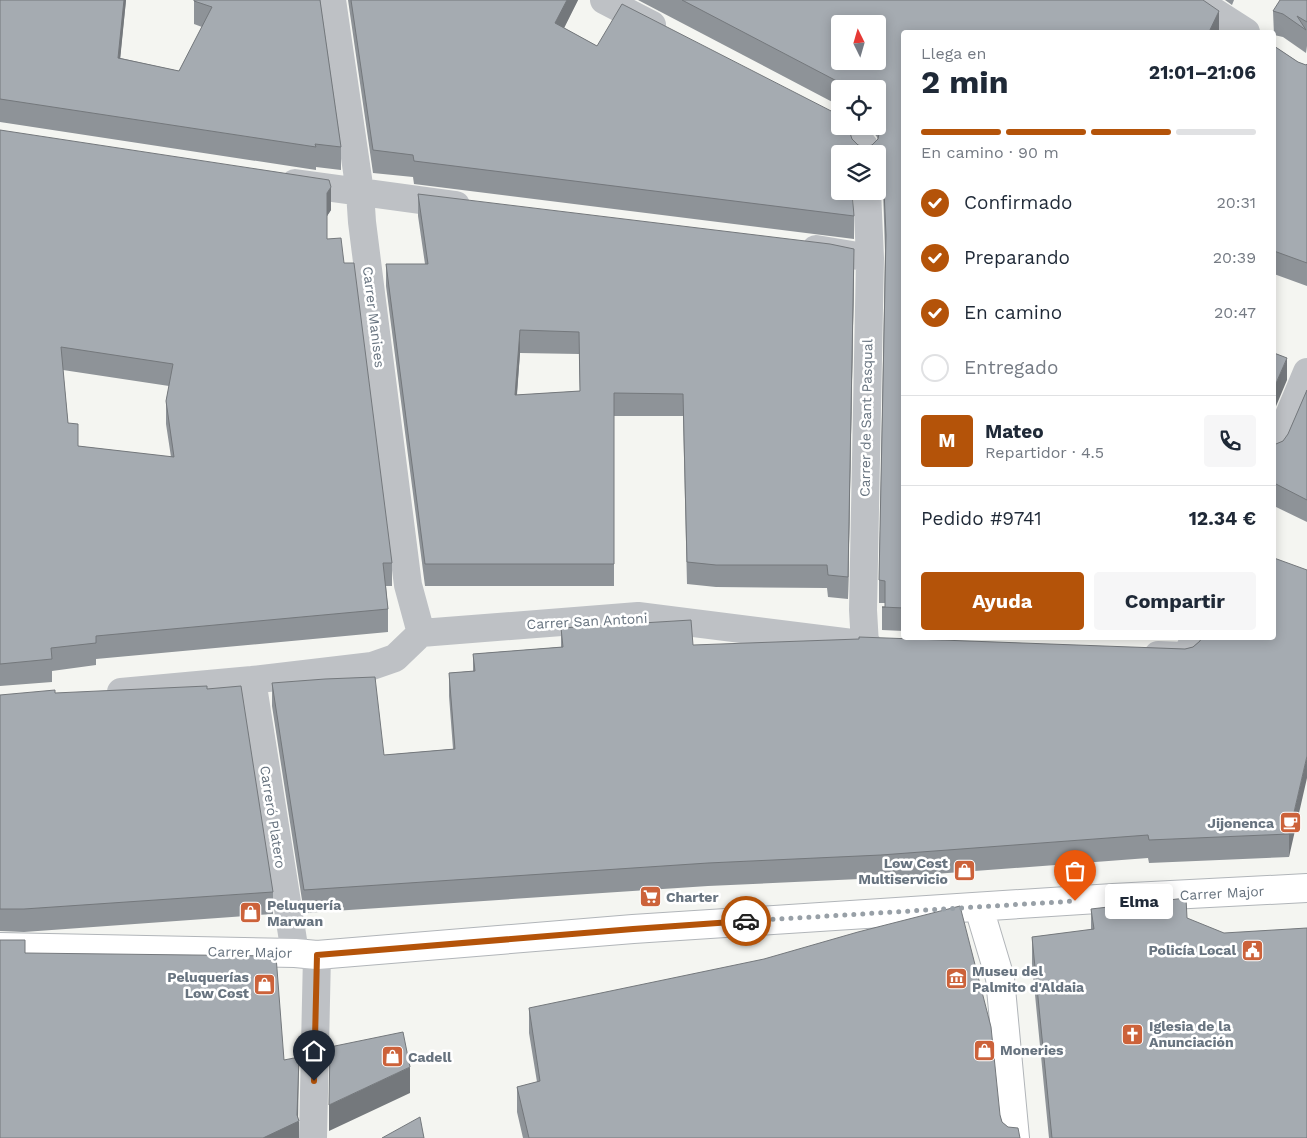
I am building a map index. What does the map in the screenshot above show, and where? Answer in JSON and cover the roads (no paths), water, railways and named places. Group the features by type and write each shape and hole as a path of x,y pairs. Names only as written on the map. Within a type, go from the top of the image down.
{"street":[{"name":"Carrer Manises","path":"332,0 360,192 362,222 408,585 421,633"},
{"path":"604,0 674,36"},
{"path":"1196,0 1243,30"},
{"path":"855,135 863,145"},
{"path":"271,180 479,208"},
{"name":"Carrer de Sant Pasqual","path":"864,645 862,610 870,258 867,200"},
{"path":"793,246 832,250 870,258"},
{"path":"1276,446 1307,372"},
{"name":"Carrer San Antoni","path":"421,633 638,616 864,645 894,646"},
{"path":"97,694 252,680 372,666 395,658 421,633"},
{"path":"1137,654 1190,647"},
{"name":"Carreró Platero","path":"252,680 306,954 313,1138"},
{"name":"Carrer Major","path":"0,947 306,954 830,916 1307,888"},
{"path":"979,908 1000,978 1015,1138"}],"place":[{"name":"Jijonenca","path":"1290,823"},
{"name":"Low Cost Multiservicio","path":"964,871"},
{"name":"Charter","path":"650,897"},
{"name":"Elma","path":"1075,901"},
{"name":"Peluquería Marwan","path":"251,913"},
{"name":"Policía Local","path":"1252,950"},
{"name":"Museu del Palmito d'Aldaia","path":"956,979"},
{"name":"Peluquerías Low Cost","path":"265,985"},
{"name":"Iglesia de la Anunciación","path":"1133,1034"},
{"name":"Moneries","path":"984,1050"},
{"name":"Cadell","path":"392,1057"}]}
